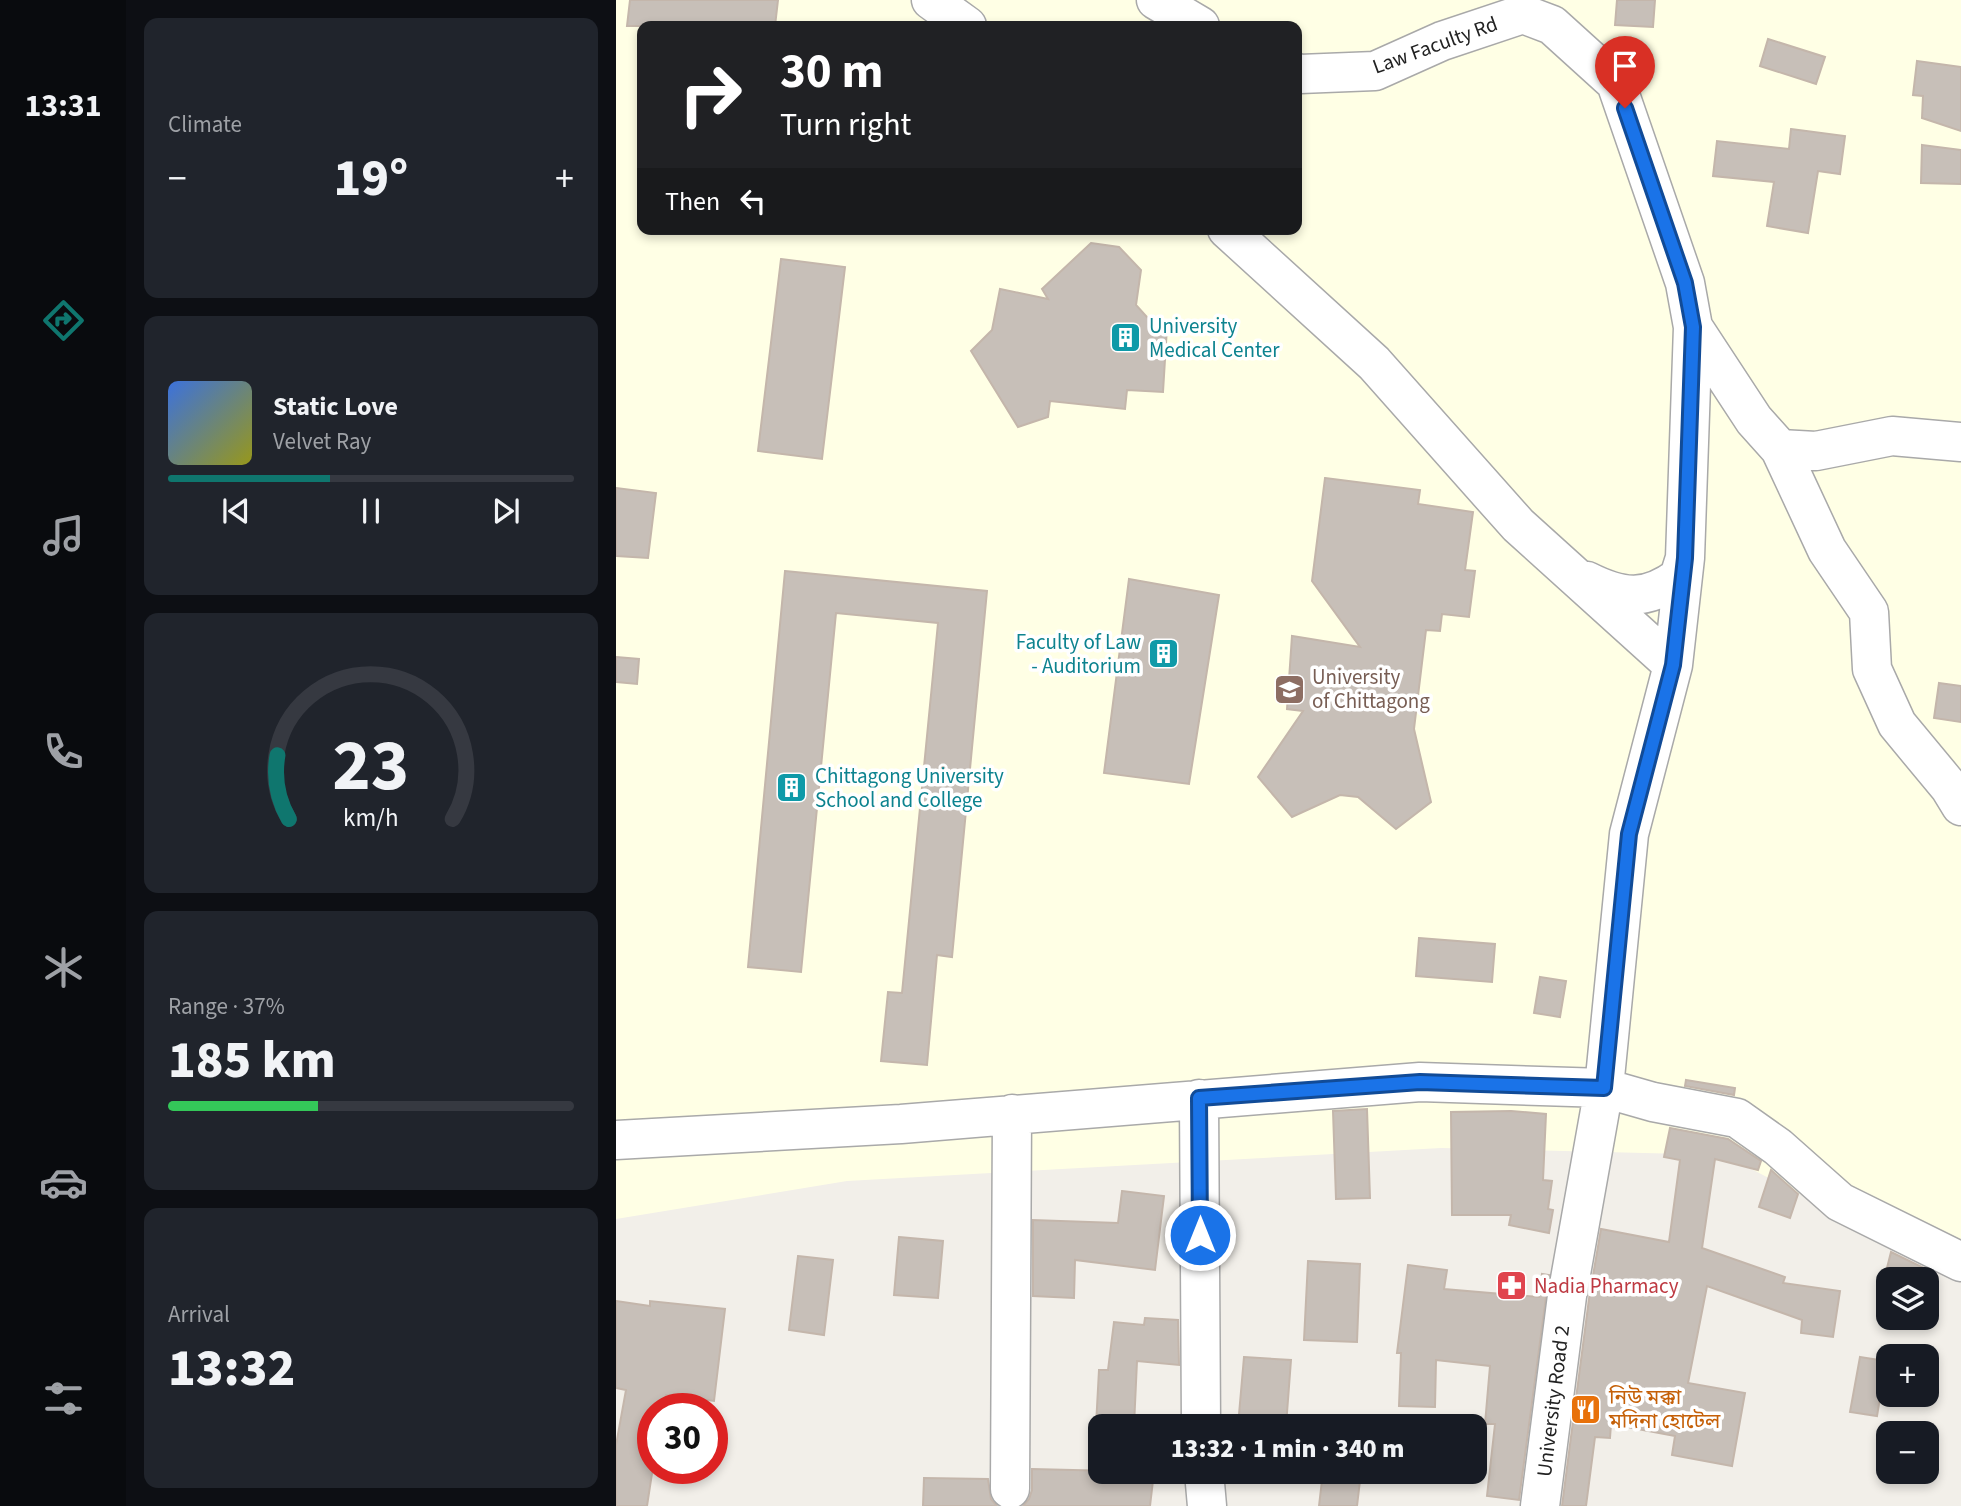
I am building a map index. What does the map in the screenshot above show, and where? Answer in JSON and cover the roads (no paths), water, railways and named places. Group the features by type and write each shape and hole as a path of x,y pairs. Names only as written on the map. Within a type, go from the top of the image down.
{"street":[{"path":"930,0 960,21"},
{"path":"1157,0 1192,21"},
{"name":"Law Faculty Rd","path":"1302,74 1375,71 1527,5 1616,83 1685,283 1693,327 1685,558 1673,665 1629,834 1604,1088"},
{"path":"1234,235 1374,363 1518,525 1673,665"},
{"path":"1693,327 1754,421 1780,449 1826,550 1869,612 1872,669 1897,724 1950,788 1961,806"},
{"path":"1780,449 1816,451 1892,436 1961,442"},
{"path":"1570,572 1620,595 1634,596 1648,593 1679,576 1685,558"},
{"path":"616,1140 901,1124 1420,1082 1604,1088 1653,1102 1737,1118 1778,1147 1840,1202 1961,1262"},
{"name":"University Road 2","path":"1540,1506 1567,1296 1604,1088"},
{"path":"1199,1098 1202,1414"},
{"path":"1010,1489 1012,1114"},
{"path":"1205,1484 1207,1506"}],"place":[{"name":"University Medical Center","path":"1126,338"},
{"name":"Faculty of Law - Auditorium","path":"1164,654"},
{"name":"University of Chittagong","path":"1289,689"},
{"name":"Chittagong University School and College","path":"792,788"},
{"name":"Nadia Pharmacy","path":"1511,1286"},
{"name":"নিউ মক্কা মদিনা হোটেল","path":"1586,1409"}]}
